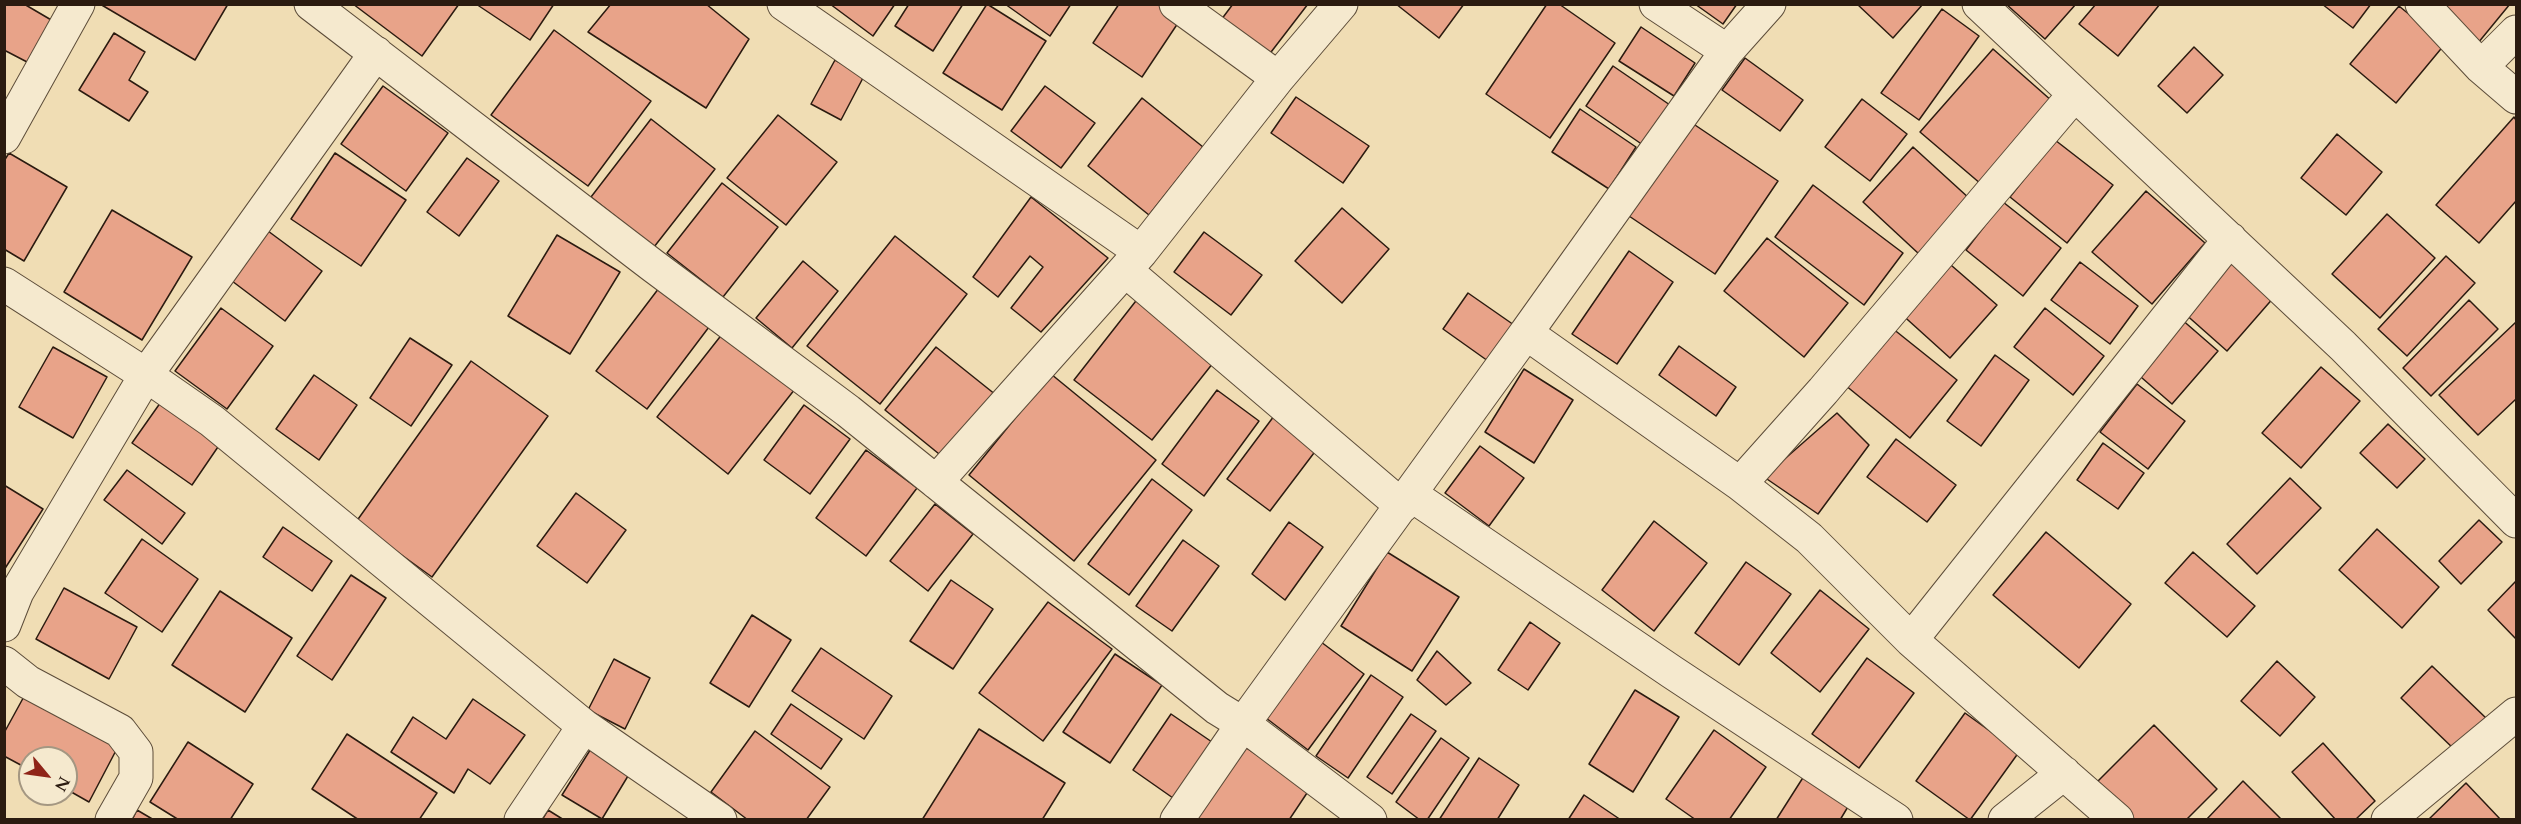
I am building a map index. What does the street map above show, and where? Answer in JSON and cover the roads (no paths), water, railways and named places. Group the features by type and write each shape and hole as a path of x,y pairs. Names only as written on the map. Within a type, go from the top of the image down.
{"street":[{"path":"4,137 78,4"},
{"path":"784,4 1133,261 1406,500 1896,819"},
{"path":"1176,4 1278,78"},
{"path":"936,482 1133,261 1278,78 1341,4"},
{"path":"1656,4 1727,51"},
{"path":"1177,819 1727,51 1768,4"},
{"path":"1979,4 2343,346 2517,521"},
{"path":"2422,4 2481,67 2517,97"},
{"path":"318,6 652,265 848,411 1217,708 1243,724 1370,819"},
{"path":"2481,67 2517,32"},
{"path":"4,625 17,592 146,375 376,53"},
{"path":"1740,484 1823,391 2074,95"},
{"path":"1911,640 2230,239"},
{"path":"4,284 146,375 212,421 584,726 720,819"},
{"path":"1526,333 1740,484 1809,538 1911,640 2117,819"},
{"path":"4,663 28,682 120,731 136,752 136,778 112,819"},
{"path":"2388,819 2517,714"},
{"path":"521,819 584,726"},
{"path":"2005,819 2064,773"}]}
